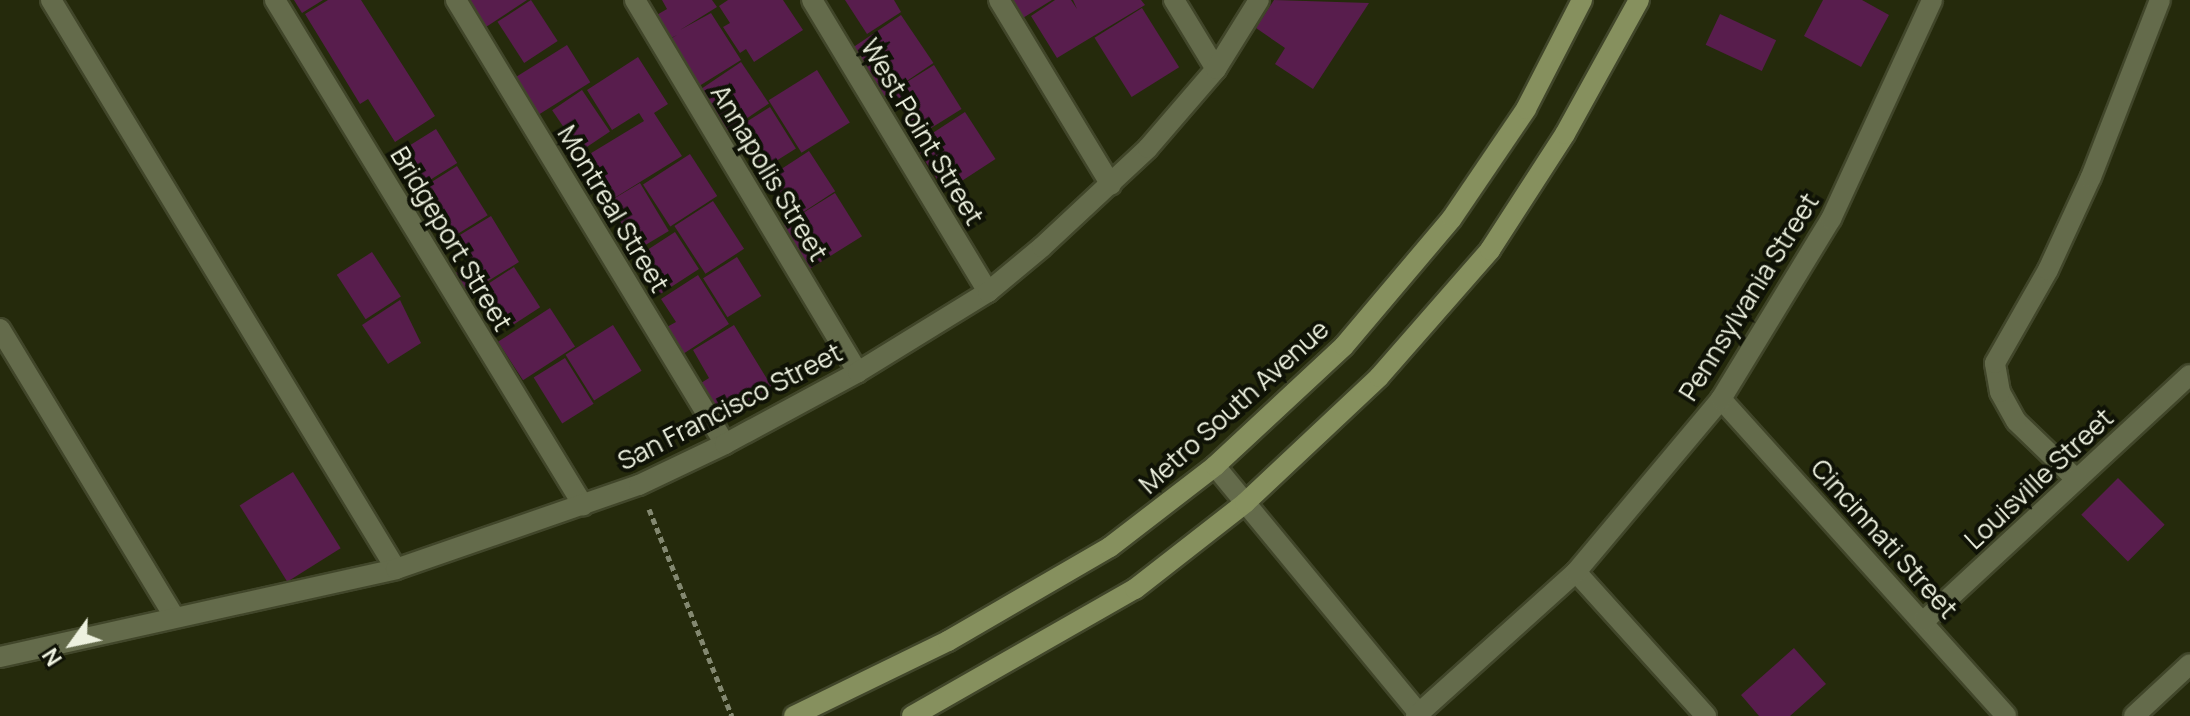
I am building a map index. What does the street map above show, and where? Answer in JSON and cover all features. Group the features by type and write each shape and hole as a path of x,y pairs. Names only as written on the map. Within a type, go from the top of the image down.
{"street":[{"path":"51,0 396,569"},
{"name":"Bridgeport Street","path":"275,0 583,505"},
{"name":"Montreal Street","path":"456,0 725,444"},
{"name":"Annapolis Street","path":"635,0 858,372"},
{"name":"West Point Street","path":"812,0 988,292"},
{"path":"999,0 1111,185"},
{"path":"1174,0 1216,69"},
{"name":"San Francisco Street","path":"0,657 173,615 396,569 639,485 725,444 858,372 988,292 1111,185 1216,69 1259,0"},
{"name":"Metro South Avenue","path":"794,716 948,641 1110,547 1215,466 1344,346 1452,218 1526,109 1582,0"},
{"path":"912,716 1135,589 1245,503 1379,377 1490,250 1565,134 1639,0"},
{"name":"Pennsylvania Street","path":"1418,715 1576,572 1721,399 1831,219 1932,0"},
{"path":"2076,479 2016,421 2000,392 1995,363 2048,270 2091,177 2160,0"},
{"path":"0,329 173,615"},
{"name":"Louisville Street","path":"1924,621 2190,375"},
{"name":"Cincinnati Street","path":"1721,399 1924,621 2006,716"},
{"path":"1215,466 1418,715"},
{"path":"1576,572 1706,716"},
{"path":"2134,716 2190,664"}],"path":[{"path":"639,485 732,716"}],"building":[{"path":"294,0 323,0 302,13"},
{"path":"328,0 361,0 435,116 395,142 368,99 360,104 305,14"},
{"path":"468,0 527,0 486,27"},
{"path":"531,0 558,41 524,63 497,22"},
{"path":"662,0 712,0 717,7 680,30 711,13 741,60 696,88 667,41 677,35 669,39 655,16 667,9"},
{"path":"728,0 783,0 803,30 754,62 746,49 740,53 723,27 730,23 719,6"},
{"path":"845,0 894,0 901,12 867,34"},
{"path":"1004,0 1052,0 1018,21"},
{"path":"1055,0 1071,0 1077,9 1073,0 1141,0 1145,5 1057,58 1031,16"},
{"path":"1274,0 1369,3 1313,89 1275,64 1285,48 1256,28"},
{"path":"1823,0 1862,0 1889,15 1861,67 1804,36"},
{"path":"1142,8 1179,67 1132,97 1095,38"},
{"path":"1720,14 1776,40 1762,71 1706,45"},
{"path":"901,15 933,63 885,96 852,48"},
{"path":"567,45 590,82 537,116 514,78"},
{"path":"638,57 668,104 654,113 682,156 611,200 583,158 644,121 639,113 612,130 587,90"},
{"path":"741,62 769,103 724,134 696,92"},
{"path":"934,65 962,109 919,136 892,91"},
{"path":"817,70 850,123 802,153 769,100"},
{"path":"582,90 610,131 580,152 552,110"},
{"path":"770,107 796,149 763,169 737,128"},
{"path":"965,112 995,159 945,192 915,145"},
{"path":"436,129 457,163 421,186 400,152"},
{"path":"809,151 835,191 794,218 768,178"},
{"path":"690,154 717,196 670,226 643,184"},
{"path":"457,166 488,215 455,236 424,187"},
{"path":"640,183 669,231 636,251 607,203"},
{"path":"835,193 862,236 810,269 783,225"},
{"path":"713,201 744,249 705,274 674,226"},
{"path":"491,216 519,262 467,294 454,274 471,264 455,238"},
{"path":"675,232 699,269 659,295 635,258"},
{"path":"372,252 401,296 366,319 337,275"},
{"path":"737,257 761,296 727,317 703,278"},
{"path":"514,267 540,307 508,328 482,288"},
{"path":"698,275 729,324 683,354 665,328 676,322 661,299"},
{"path":"400,300 421,343 388,364 362,325"},
{"path":"550,308 575,347 523,380 498,342"},
{"path":"613,325 642,371 594,400 566,355"},
{"path":"734,325 772,387 723,417 701,383 709,378 693,350"},
{"path":"565,358 594,404 562,423 534,378"},
{"path":"293,472 341,548 287,582 240,505"},
{"path":"2118,478 2165,525 2128,561 2081,515"},
{"path":"1794,648 1826,684 1790,716 1759,716 1741,695"}]}
